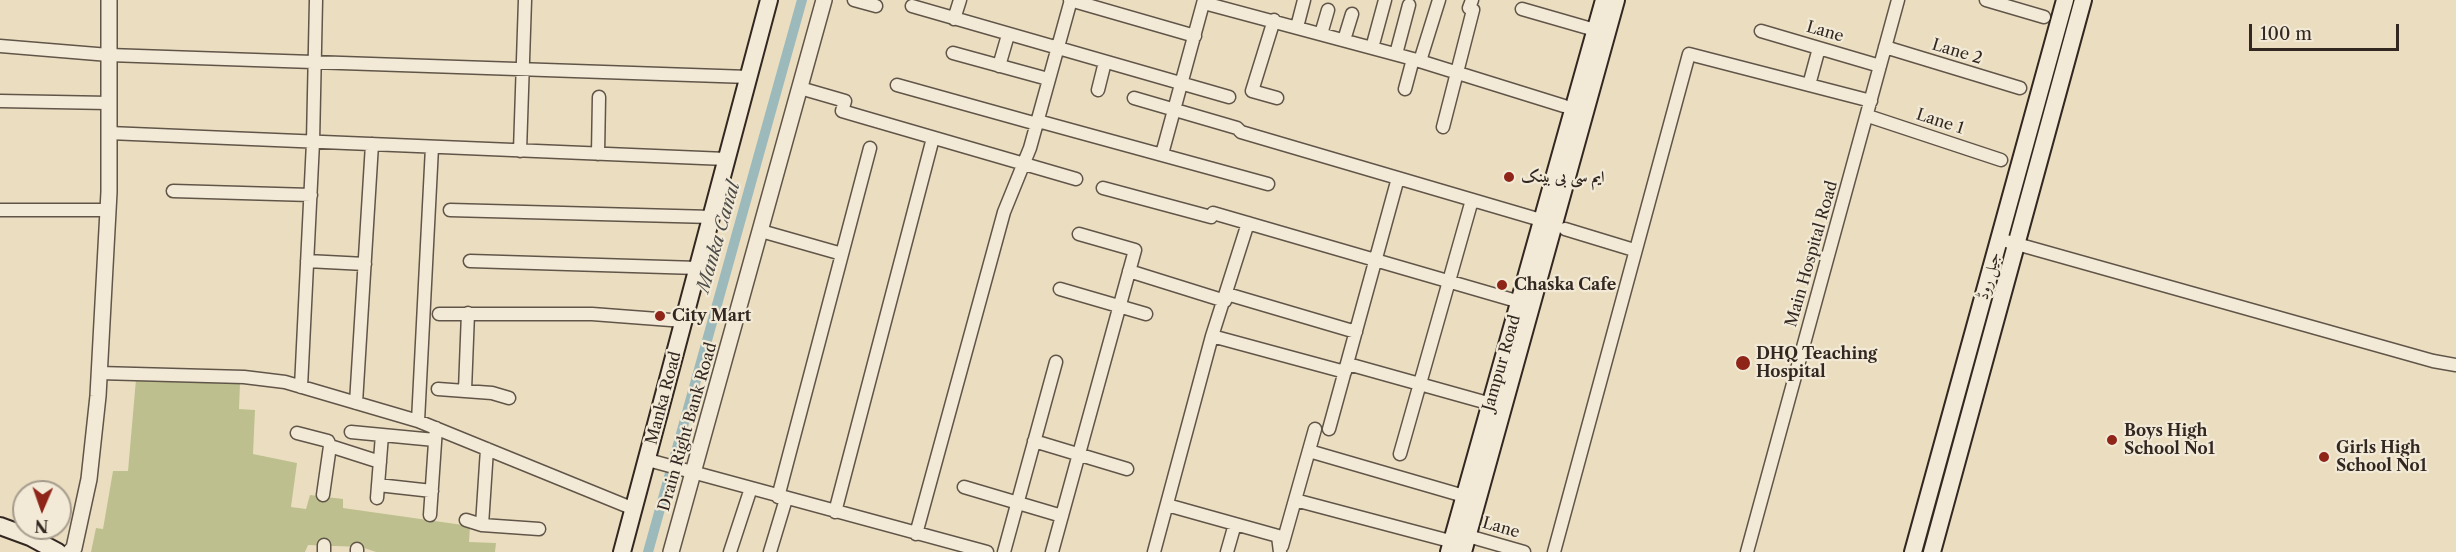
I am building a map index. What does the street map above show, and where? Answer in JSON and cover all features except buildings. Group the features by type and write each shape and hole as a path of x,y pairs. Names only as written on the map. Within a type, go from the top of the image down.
{"main road":[{"name":"Manka Road","path":"622,552 634,509 656,461 684,321 769,0"},
{"name":"Jampur Road","path":"1458,545 1464,496 1604,0"},
{"name":"Jampur Road","path":"1458,545 1616,0"},
{"name":"جیل روڈ","path":"1932,552 2065,0"},
{"name":"جیل روڈ","path":"1913,552 2083,0"},
{"path":"0,526 30,537 58,552"}],"street":[{"path":"70,552 74,548 90,479 99,373 108,210 109,0"},
{"path":"301,387 311,195 316,0"},
{"path":"520,150 525,0"},
{"name":"Drain Right Bank Road","path":"671,552 696,471 824,0"},
{"path":"854,0 876,6"},
{"path":"954,19 960,0"},
{"path":"916,534 1004,212 1024,163 1037,122 1071,0 1195,36"},
{"path":"1297,27 1304,0"},
{"path":"1372,48 1385,0"},
{"path":"1405,89 1439,0"},
{"path":"1443,127 1473,10 1470,9 1472,0"},
{"name":"Main Hospital Road","path":"1747,552 1898,0"},
{"path":"1986,0 2044,17"},
{"path":"1162,154 1204,2 1417,60 1564,106"},
{"path":"1396,54 1409,5"},
{"path":"912,6 1229,97"},
{"path":"1522,9 1595,30"},
{"path":"1321,34 1328,10"},
{"path":"1344,40 1352,14"},
{"path":"1274,21 1252,91 1277,98"},
{"name":"Lane","path":"1761,30 1880,66"},
{"path":"999,66 1008,35"},
{"path":"0,46 109,55 749,76"},
{"name":"Lane 2","path":"1885,47 2020,88"},
{"path":"1809,85 1819,48"},
{"path":"953,53 1048,79"},
{"path":"1554,552 1634,250 1689,54 1872,101"},
{"path":"1098,90 1105,62"},
{"path":"897,85 1268,184"},
{"path":"800,88 844,101 842,111 1076,179"},
{"path":"597,154 600,97"},
{"path":"1134,98 1237,128 1241,132 1534,218"},
{"path":"0,101 109,103"},
{"name":"Lane 1","path":"1868,116 2001,159"},
{"path":"109,134 726,159"},
{"path":"835,512 933,138"},
{"path":"356,403 372,144"},
{"path":"418,421 432,147"},
{"path":"770,552 870,148"},
{"path":"1329,429 1398,178"},
{"path":"1103,188 1211,217 1214,213 1513,300"},
{"path":"173,191 311,195"},
{"path":"1400,454 1472,200"},
{"path":"0,210 108,210"},
{"path":"450,210 712,217"},
{"path":"1154,552 1212,336 1248,223"},
{"path":"1564,229 1634,250"},
{"path":"761,231 842,254"},
{"path":"1052,552 1135,250 1079,234"},
{"path":"2007,241 2433,362 2456,365"},
{"path":"307,261 365,264"},
{"path":"470,261 698,268"},
{"path":"1129,271 1356,332"},
{"path":"1060,289 1146,314"},
{"path":"465,390 468,313"},
{"path":"439,314 592,314 684,321"},
{"path":"1212,336 1420,383 1484,402"},
{"path":"1004,552 1056,362"},
{"path":"99,373 244,377 301,387 418,421 435,434"},
{"path":"438,389 492,393 509,398"},
{"path":"1280,552 1315,429"},
{"path":"351,432 382,435 435,434 487,449 634,509"},
{"path":"297,433 328,441 330,446 323,495"},
{"path":"430,515 435,434"},
{"path":"377,498 382,435"},
{"path":"1034,441 1127,469"},
{"path":"330,446 380,462"},
{"path":"482,525 487,449"},
{"path":"1309,451 1464,496"},
{"path":"656,461 916,534 945,547 987,552"},
{"path":"378,484 432,491"},
{"path":"964,487 1062,516"},
{"path":"730,552 751,488"},
{"name":"Lane","path":"1294,500 1458,545 1524,552"},
{"path":"1167,505 1278,536 1276,542 1280,552"},
{"path":"466,520 482,525 538,529"},
{"path":"1227,552 1235,524"}],"green space":[{"path":"136,379 240,384 239,409 255,410 253,454 297,463 291,507 306,509 310,495 343,499 343,508 470,526 469,542 496,543 495,552 376,552 361,547 308,545 305,552 91,552 96,528 103,529 113,471 128,471"}],"waterway":[{"name":"Manka Canal","path":"648,552 802,0"}],"place":[{"name":"ایم سی بی بینک","path":"1509,177"},
{"name":"Chaska Cafe","path":"1502,285"},
{"name":"City Mart","path":"660,316"},
{"name":"DHQ Teaching Hospital","path":"1743,363"},
{"name":"Boys High School No1","path":"2112,440"},
{"name":"Girls High School No1","path":"2324,457"}]}
